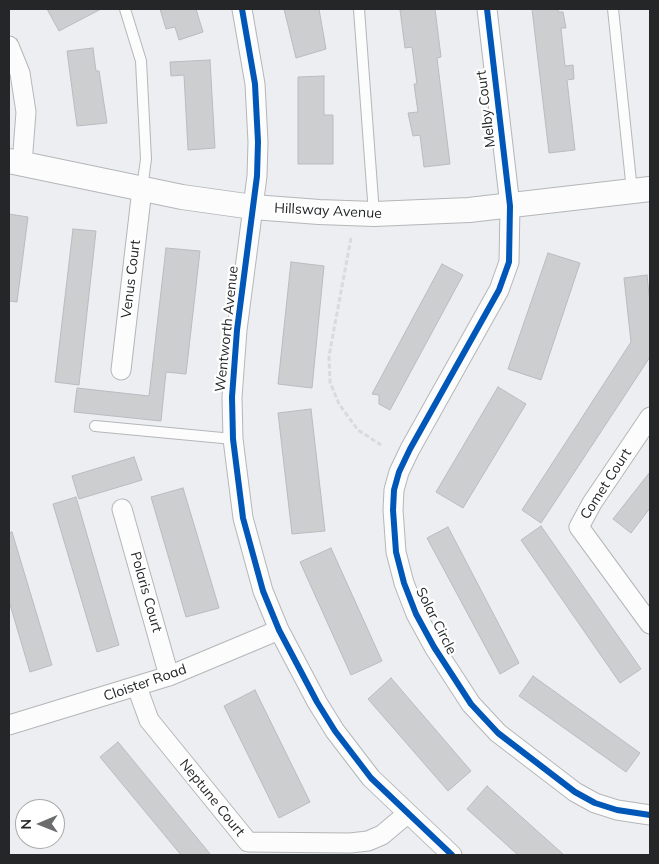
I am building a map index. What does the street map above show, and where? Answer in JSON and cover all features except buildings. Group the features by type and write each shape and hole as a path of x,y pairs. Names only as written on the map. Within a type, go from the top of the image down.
{"street":[{"name":"Wentworth Avenue","path":"242,9 250,50 257,114 256,176 234,362 233,439 243,518 264,591 279,630 316,702 335,731 371,778 452,855"},
{"name":"Melby Court","path":"487,9 510,206"},
{"path":"9,46 20,73 26,112 15,162"},
{"name":"Hillsway Avenue","path":"15,162 142,189 253,207 374,214 510,206 641,191"},
{"name":"Venus Court","path":"121,370 142,189"},
{"name":"Solar Circle","path":"510,206 511,249 502,284 399,472 394,490 393,510 396,552 404,583 416,614 434,647 471,704 498,733 575,792 595,803 617,810 650,814"},
{"name":"Comet Court","path":"650,417 592,503 579,526 650,624"},
{"name":"Polaris Court","path":"122,509 169,676"},
{"name":"Cloister Road","path":"9,725 169,676 279,630"},
{"name":"Neptune Court","path":"137,687 149,720 248,842 350,843 368,840 382,835 407,814"}],"lane":[{"path":"125,9 141,61 146,160 142,189"},
{"path":"359,9 374,214"},
{"path":"613,9 641,191"},
{"path":"95,426 233,439"}],"path":[{"path":"350,238 329,356 330,382 339,404 358,430 381,446"}],"cycle path":[{"path":"242,9 255,84 258,142 257,176 237,330 232,397 233,439 243,518 263,591 279,630 317,702 335,731 371,778 452,855"},
{"path":"487,9 510,206 509,262 499,290 399,472 394,490 393,510 396,552 404,583 416,614 434,647 471,704 498,733 575,792 595,803 617,810 650,815"}]}
